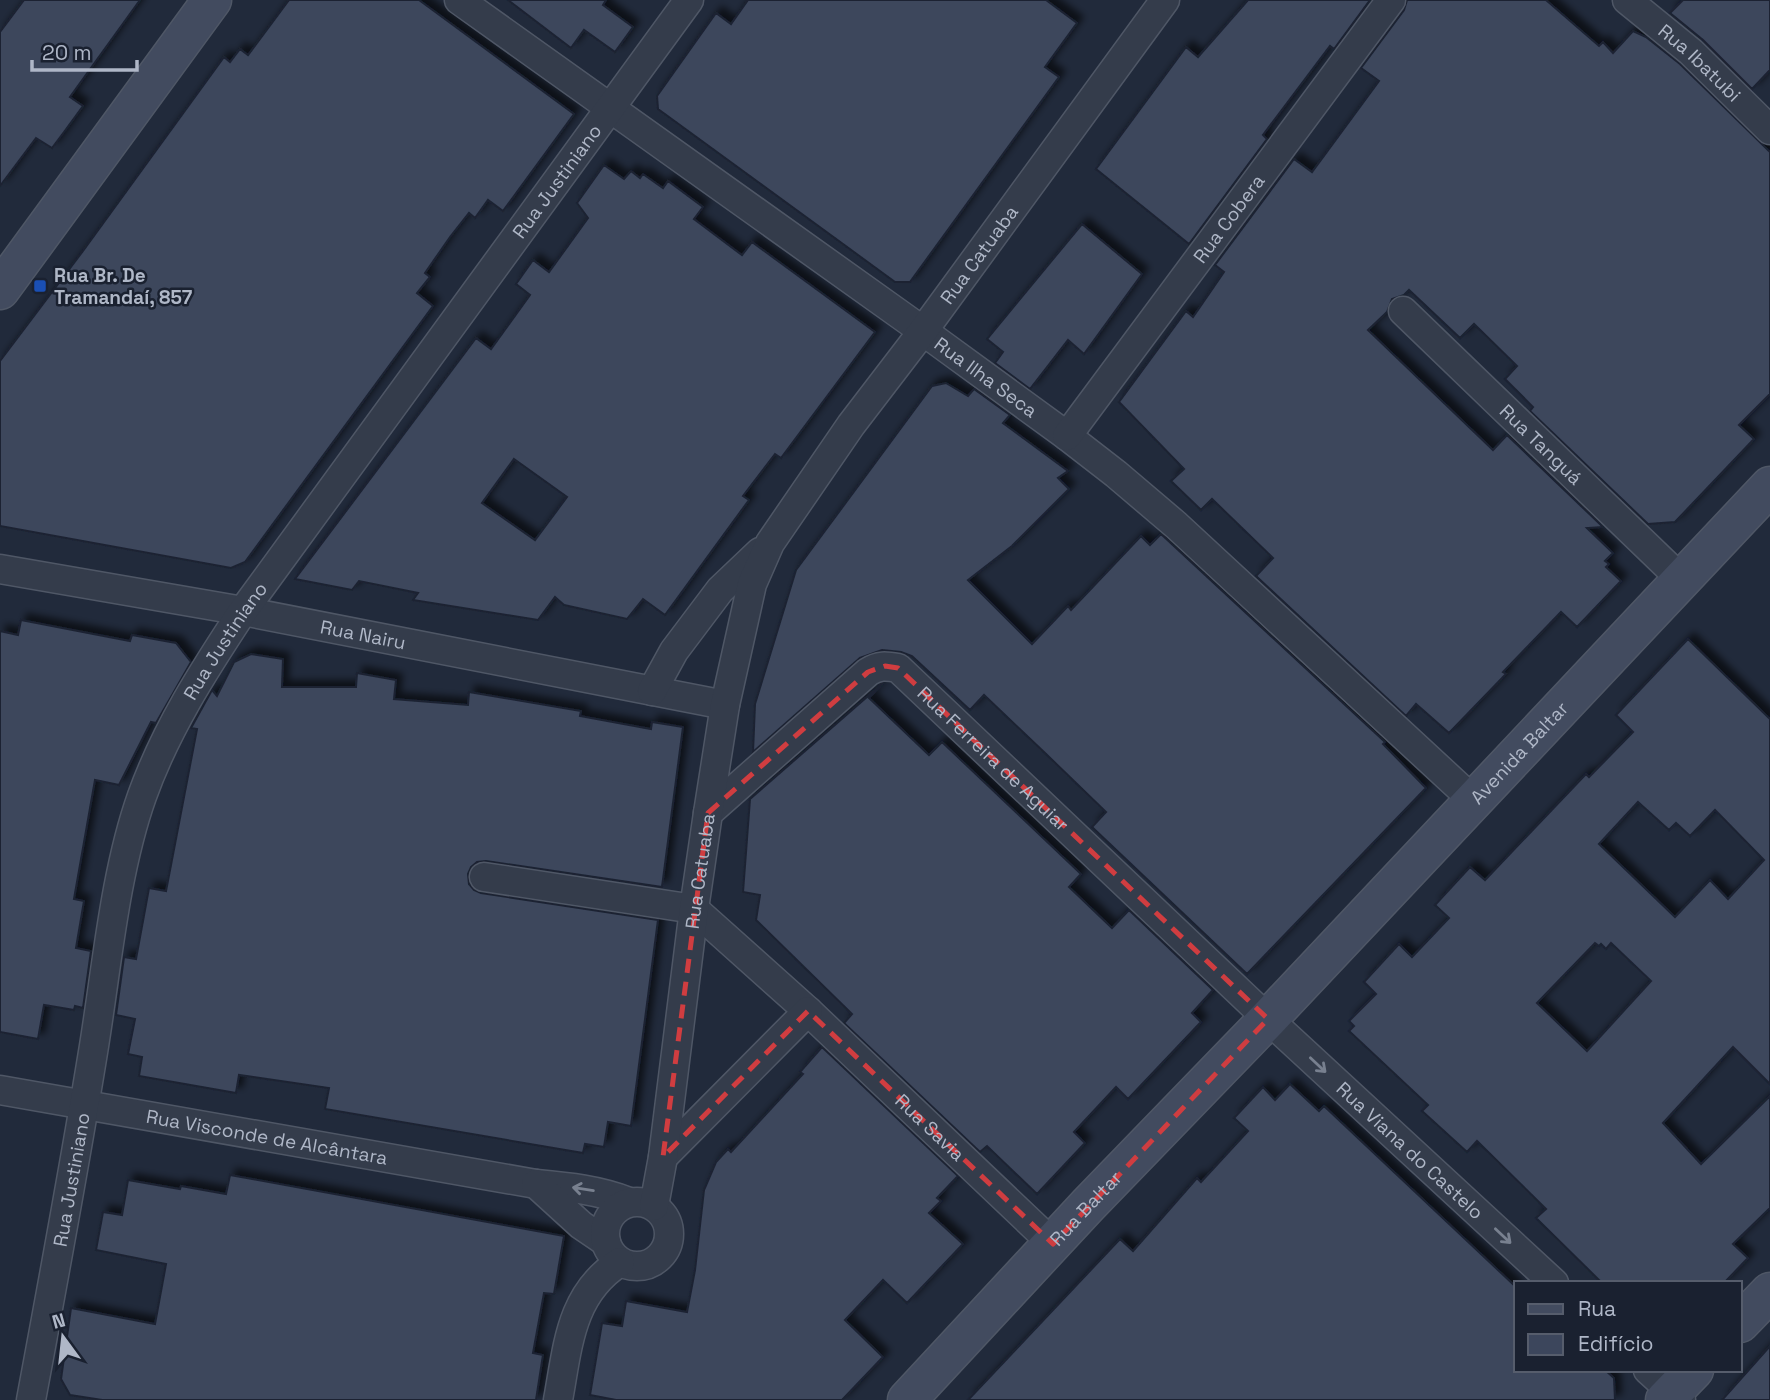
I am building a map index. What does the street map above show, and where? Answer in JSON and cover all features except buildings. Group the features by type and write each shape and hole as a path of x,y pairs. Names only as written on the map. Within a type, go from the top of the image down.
{"street":[{"path":"0,290 212,0"},
{"name":"Rua Ilha Seca","path":"459,0 611,106 1067,436 1176,525 1473,800"},
{"name":"Rua Justiniano","path":"31,1400 85,1106 125,853 142,796 174,722 243,611 689,0"},
{"name":"Rua Catuaba","path":"642,1204 663,1157 708,813 725,705 752,583 770,543 851,425 923,331 1164,0"},
{"name":"Rua Cobera","path":"1067,436 1391,0"},
{"name":"Rua Ibatubi","path":"1627,0 1691,52 1770,130"},
{"name":"Rua Tanguá","path":"1404,312 1681,579"},
{"name":"Avenida Baltar","path":"1268,1019 1770,486"},
{"name":"Rua Catuaba","path":"652,691 674,651 720,590 770,543"},
{"name":"Rua Nairu","path":"0,569 243,611 725,705"},
{"name":"Rua Ferreira de Aguiar","path":"708,813 868,672 885,666 898,668 1268,1019"},
{"path":"484,877 694,909"},
{"name":"Rua Savia","path":"694,909 808,1011 1053,1244"},
{"path":"663,1157 808,1011"},
{"name":"Rua Baltar","path":"907,1400 1268,1019"},
{"name":"Rua Viana do Castelo","path":"1268,1019 1552,1281"},
{"name":"Rua Visconde de Alcântara","path":"0,1090 536,1184 596,1191 642,1204"},
{"path":"536,1184 580,1225 613,1252 633,1266 645,1266 657,1260 665,1251 670,1238 669,1226 663,1215 642,1204 620,1207 607,1222 613,1252 599,1279 584,1297 574,1319 558,1400"},
{"path":"1742,1321 1770,1292"}],"highlighted area":[{"path":"885,666 898,668 1268,1019 1053,1244 808,1011 663,1157 708,813 868,672"}],"place":[{"name":"Rua Br. De Tramandaí, 857","path":"40,286"}]}
